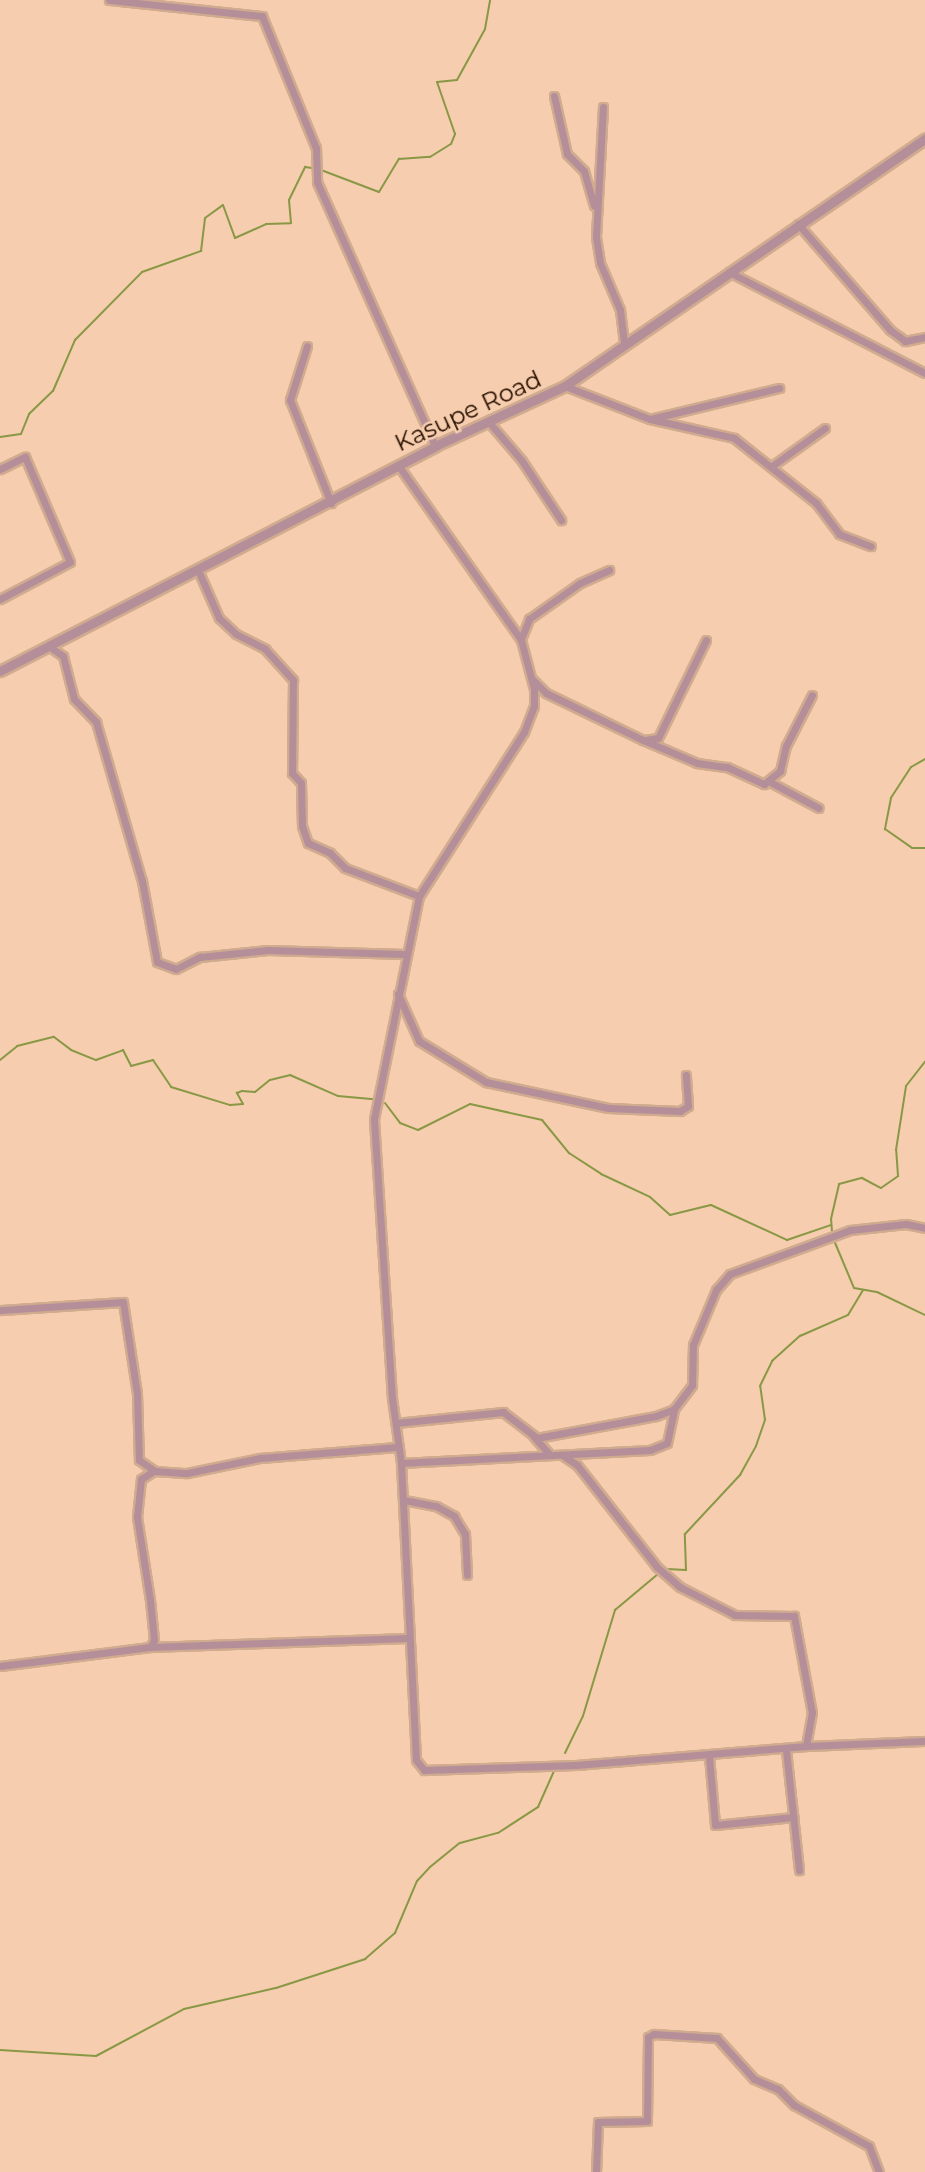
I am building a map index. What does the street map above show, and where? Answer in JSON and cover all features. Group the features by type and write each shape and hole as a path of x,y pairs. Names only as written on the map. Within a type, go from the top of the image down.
{"street":[{"path":"109,0 262,16 316,148 317,182 435,446"},
{"path":"554,96 567,154 587,178 596,218"},
{"path":"603,107 596,218 598,254 620,310 624,343"},
{"name":"Kasupe Road","path":"0,671 331,503 435,446 565,386 925,139"},
{"path":"798,224 890,330 905,341 925,337"},
{"path":"729,272 925,373"},
{"path":"307,346 290,400 331,503"},
{"path":"565,386 650,419 734,438 816,503 822,517 839,534 872,546"},
{"path":"650,419 779,388"},
{"path":"488,421 522,461 561,520"},
{"path":"772,466 825,428"},
{"path":"0,469 24,457 70,562 0,599"},
{"path":"398,465 521,640 533,680 534,706 524,732 419,896 404,954 377,1096 373,1158 397,1447 404,1500 408,1637 416,1760 425,1770 709,1756 806,1746 925,1741"},
{"path":"198,570 219,618 265,649 293,680 292,773 300,783 302,826 308,843 330,853 345,868 419,896"},
{"path":"521,640 529,619 580,583 609,570"},
{"path":"645,740 658,738 706,639"},
{"path":"50,647 63,656 74,699 96,722 142,881 157,962 177,969 200,957 268,950 404,954"},
{"path":"533,680 546,693 645,740 697,763 727,767 770,782 819,808"},
{"path":"770,782 780,771 786,746 812,695"},
{"path":"397,990 402,1011 419,1041 486,1082 608,1108 680,1111 688,1106 686,1075"},
{"path":"401,1463 660,1447 668,1441 674,1409 692,1385 693,1345 716,1290 730,1274 850,1230 924,1226"},
{"path":"0,1310 123,1303 137,1394 139,1460 155,1471 187,1473 260,1458 397,1447"},
{"path":"534,1437 607,1427 674,1409"},
{"path":"396,1423 503,1412 551,1455"},
{"path":"562,1455 577,1465 657,1567 680,1587 735,1615 795,1617 812,1713 806,1746"},
{"path":"150,1647 151,1610 137,1517 141,1479 155,1471"},
{"path":"404,1500 436,1506 454,1516 465,1534 467,1575"},
{"path":"0,1666 150,1647 408,1637"},
{"path":"786,1750 799,1870"},
{"path":"709,1756 715,1825 794,1817"},
{"path":"596,2172 598,2122 647,2121 648,2037 654,2034 717,2038 754,2079 778,2089 794,2105 869,2146 879,2172"}],"waterway":[{"path":"321,170 379,192 399,159 430,157 451,144 455,134 437,82 457,80 485,29 490,0"},
{"path":"0,437 21,434 29,414 53,391 75,340 142,272 201,251 205,218 223,205 235,238 266,224 291,223 289,200 305,167 312,168"},
{"path":"925,759 911,767 891,798 885,829 912,848 925,848"},
{"path":"0,1060 17,1046 54,1037 71,1050 96,1060 123,1050 131,1066 153,1060 171,1087 230,1105 243,1104 237,1093 255,1092 270,1080 290,1075 338,1096 374,1099"},
{"path":"832,1232 831,1219 839,1184 862,1178 881,1188 898,1176 896,1150 906,1086 925,1062"},
{"path":"385,1103 400,1123 418,1130 470,1104 542,1120 569,1153 601,1174 650,1197 670,1215 711,1205 787,1240 831,1225"},
{"path":"833,1238 854,1288 877,1292 925,1315"},
{"path":"667,1569 686,1570 685,1534 740,1475 756,1446 765,1420 760,1386 772,1361 800,1336 848,1315 863,1290"},
{"path":"565,1753 583,1716 615,1610 658,1574"},
{"path":"0,2050 96,2056 184,2009 276,1988 365,1959 395,1933 417,1881 430,1867 460,1843 498,1833 538,1807 554,1771"}]}
